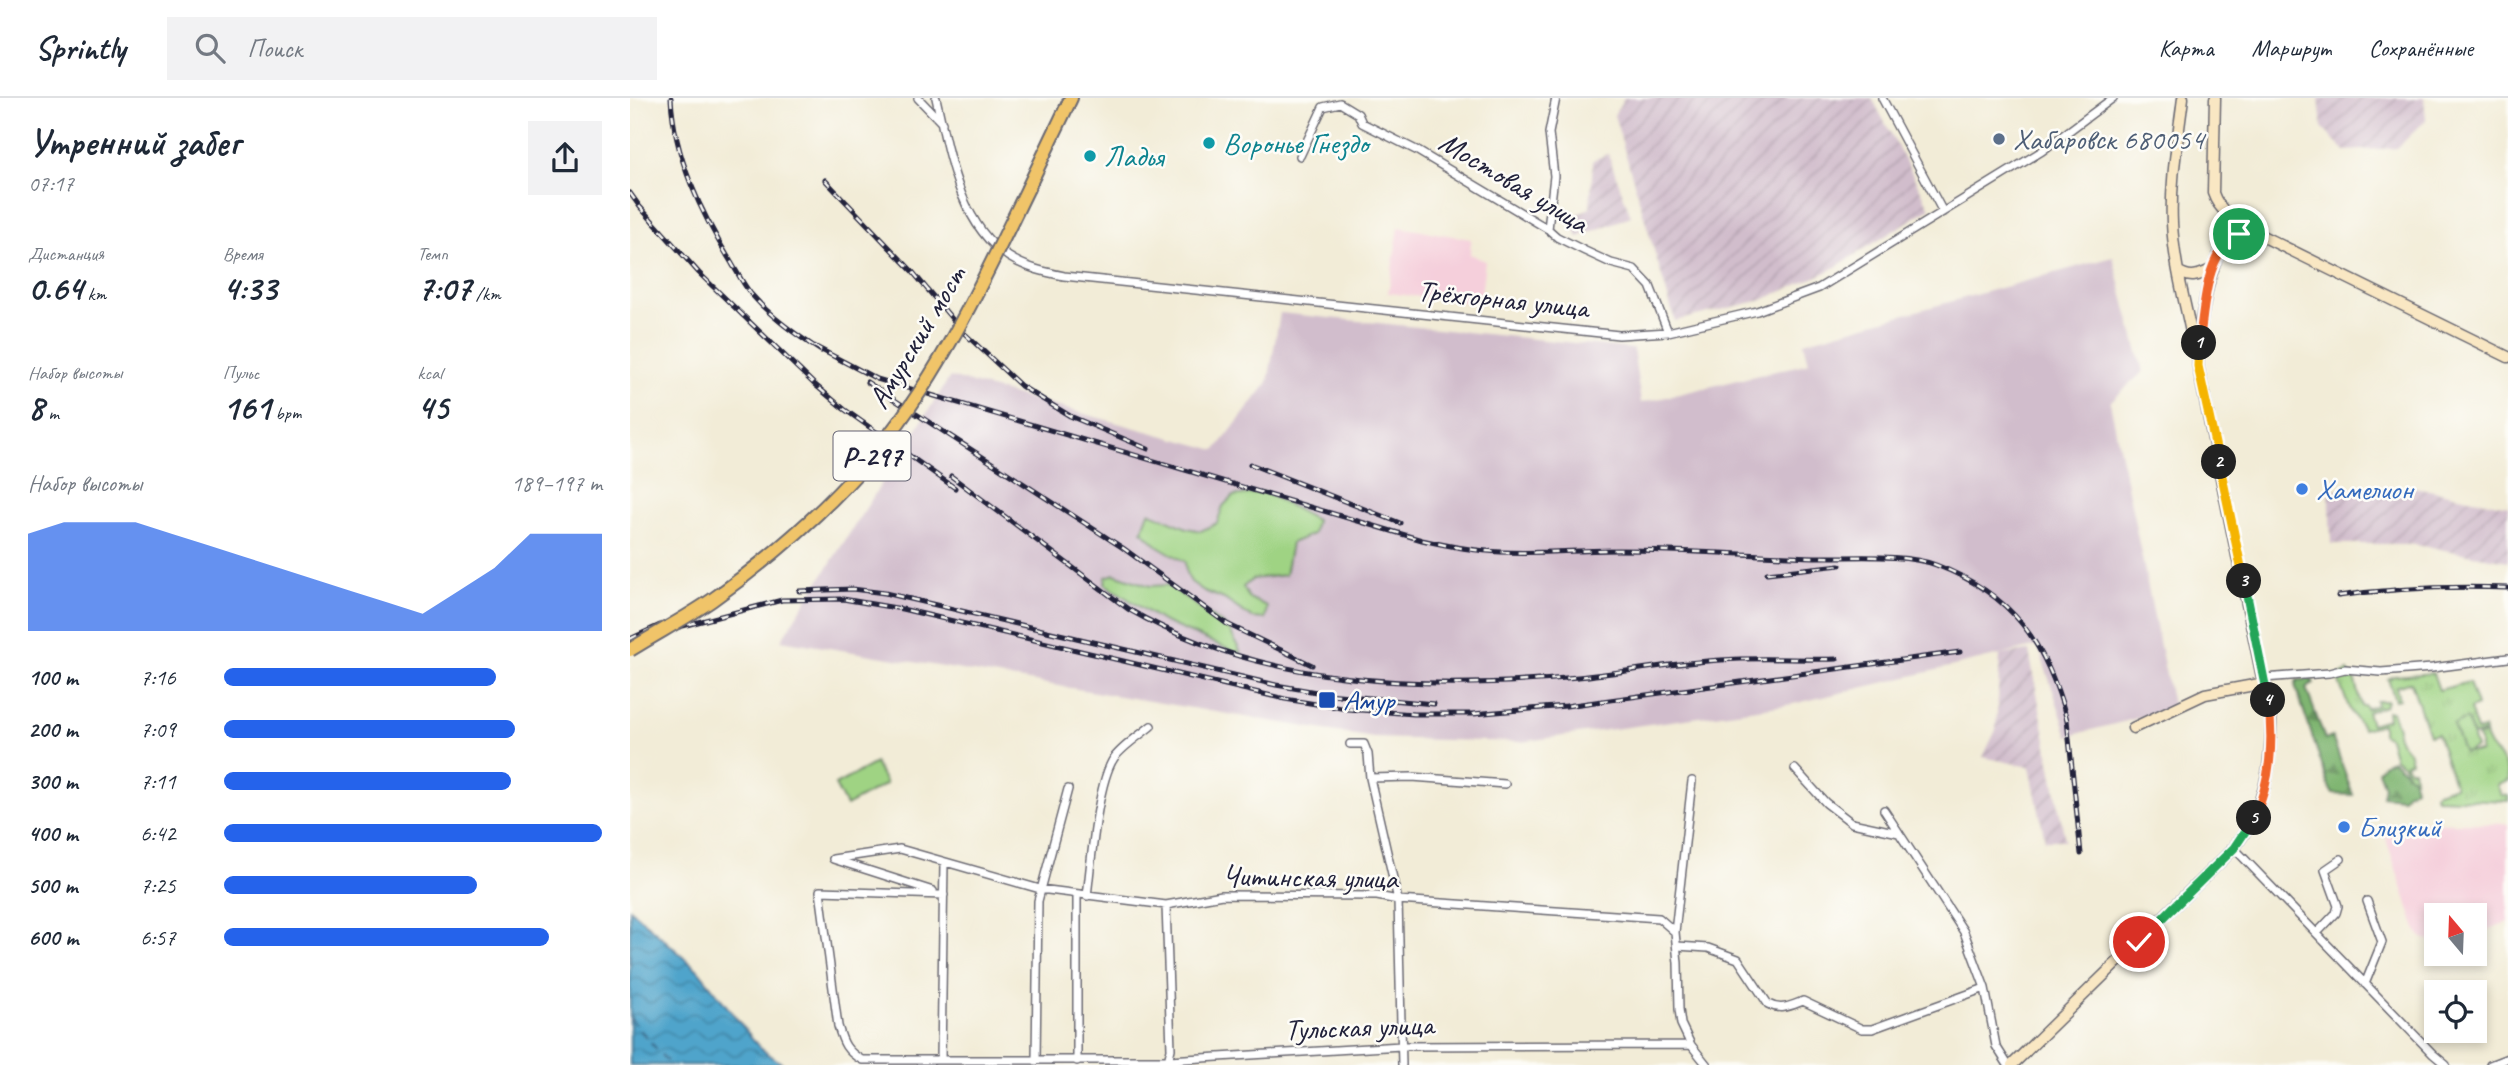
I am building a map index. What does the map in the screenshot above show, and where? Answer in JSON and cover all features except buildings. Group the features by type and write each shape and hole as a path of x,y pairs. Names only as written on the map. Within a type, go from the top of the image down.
{"highway":[{"name":"Амурский мост","path":"630,650 709,601 756,567 799,532 869,461 933,369 966,314 1071,98"}],"main road":[{"path":"2010,1065 2234,848 2255,815 2266,781 2271,748 2271,721 2178,271 2172,224 2171,197 2183,98"},
{"path":"2215,98 2213,193 2217,204 2225,213 2258,234 2508,357"},
{"path":"2198,366 2207,286 2221,249 2239,234 2258,234"},
{"path":"2178,271 2186,276 2198,276 2213,269"},
{"path":"2133,728 2205,694 2264,680"}],"street":[{"path":"918,98 942,124"},
{"name":"Трёхгорная улица","path":"936,98 967,205 979,228 992,244 1009,257 1033,269 1064,276 1619,335 1668,332 1758,311 1819,288 2042,151 2113,98"},
{"path":"1548,229 1554,176 1549,133 1556,98"},
{"path":"1882,98 1943,212"},
{"name":"Мостовая улица","path":"1300,156 1323,107 1340,103 1358,114 1362,123 1416,150 1557,237 1611,263 1634,269 1650,286 1668,332"},
{"path":"2264,680 2345,669 2381,672 2508,658"},
{"path":"1087,896 1097,817 1108,769 1115,757 1151,726"},
{"path":"1350,744 1364,744 1368,754 1370,778 1398,900 1402,1065"},
{"path":"1796,769 1826,803 1852,822 1899,833"},
{"path":"1370,778 1412,777 1505,784"},
{"path":"1692,781 1675,932 1679,1009 1681,1024 1691,1045 1707,1065"},
{"path":"1036,1060 1038,901 1068,789"},
{"path":"1884,810 1964,932 1985,988 1996,1046 2010,1065"},
{"path":"2234,848 2446,1065"},
{"name":"Читинская улица","path":"944,895 833,859 900,849 1040,889 1166,905 1222,895 1377,896 1398,900 1659,918 1675,932"},
{"path":"2317,933 2336,913 2338,906 2325,870 2341,859"},
{"path":"941,1060 944,863"},
{"name":"Тульская улица","path":"944,895 820,891 838,1026 843,1045 851,1054 862,1060 1168,1062 1401,1046 1691,1045"},
{"path":"1077,895 1077,1061"},
{"path":"2365,984 2382,942 2367,901"},
{"path":"1166,905 1171,1049 1168,1062"},
{"path":"1677,946 1708,948 1738,959 1768,1004 1774,1007 1781,1009 1803,1001 1862,1029 1872,1029 1985,988"},
{"path":"2490,1065 2508,1058"}],"shaded area":[{"path":"1624,98 1872,98 1930,208 1829,271 1762,300 1675,321 1614,115"},
{"path":"2319,98 2424,98 2426,120 2397,148 2345,151 2322,128"},
{"path":"1608,154 1631,216 1578,237 1570,218 1590,208 1593,160"},
{"path":"1399,227 1471,239 1470,254 1485,261 1480,304 1388,293"},
{"path":"2113,257 2143,372 2110,402 2173,709 2068,736 2038,646 1793,704 1520,742 1373,738 781,640 950,377 1216,450 1268,382 1280,313 1633,349 1641,403 1809,363 1804,342"},
{"path":"2414,487 2508,506 2508,561 2410,544 2331,544 2329,490"},
{"path":"2029,651 2065,840 2045,840 2030,767 1983,757 1996,730 2000,655"},
{"path":"2406,822 2508,824 2508,922 2487,930 2487,903 2424,903 2423,938 2417,932 2383,830"}],"green space":[{"path":"1264,492 1316,520 1313,534 1291,543 1285,575 1253,579 1243,587 1249,598 1267,606 1265,619 1252,618 1224,599 1191,582 1186,573 1185,562 1158,546 1142,531 1149,512 1201,531 1217,523 1223,506 1233,496"},
{"path":"1114,574 1150,586 1168,585 1229,629 1242,655 1162,621 1105,584 1106,577"},
{"path":"2348,671 2355,681 2361,706 2366,709 2377,705 2376,701 2387,701 2385,706 2367,712 2371,724 2388,719 2387,711 2392,712 2398,728 2397,734 2411,761 2406,763 2408,769 2413,769 2415,779 2406,774 2404,765 2395,759 2389,738 2382,734 2382,724 2363,729 2350,710 2339,682 2334,678"},
{"path":"2433,673 2439,690 2469,682 2477,706 2470,709 2477,731 2484,729 2485,732 2473,736 2468,721 2467,752 2480,752 2480,741 2477,737 2485,734 2490,746 2505,766 2508,781 2497,785 2501,795 2508,796 2508,801 2436,798 2435,793 2455,786 2437,733 2429,735 2411,682 2396,687 2399,699 2395,700 2388,679 2394,676"},
{"path":"2312,679 2314,684 2306,688 2325,739 2332,737 2353,795 2333,794 2330,789 2295,685 2297,680"},
{"path":"2467,719 2476,748 2464,753 2453,725"},
{"path":"2392,760 2412,777 2415,788 2403,798 2382,796 2384,786 2378,771 2384,763"},
{"path":"875,763 886,784 846,806 835,785"}],"water":[{"path":"630,909 698,970 760,1048 784,1065 630,1065"}],"ferry route":[{"path":"630,1018 670,1065"}],"railway":[{"path":"671,98 677,142 691,184 709,224 740,278 767,310 821,351"},
{"path":"825,180 912,271 963,332 1021,386 1070,416 1148,449"},
{"path":"630,193 699,273 814,384 844,409 955,488"},
{"path":"814,346 877,379 1442,544 1481,551 1642,550 1815,557 1893,557 1936,565 1963,577 2006,606 2037,645 2067,720 2081,854"},
{"path":"867,382 1123,548 1227,624 1312,665"},
{"path":"1250,464 1400,523"},
{"path":"951,476 1128,609 1180,635 1234,654 1290,668 1347,678 1463,683 1578,677 1721,660 1837,659"},
{"path":"1767,573 1840,565"},
{"path":"2338,596 2423,588 2508,588"},
{"path":"799,591 852,589 885,593 1276,685 1328,694 1434,704"},
{"path":"630,651 675,628 782,600 843,599 902,609 1285,699 1347,709 1414,714 1473,714 1566,706 1960,652"},
{"path":"630,639 660,625"}],"place":[{"name":"Хабаровск 680054","path":"1999,139"},
{"name":"Воронье Гнездо","path":"1209,143"},
{"name":"Ладья","path":"1090,156"},
{"name":"Хамелион","path":"2302,489"},
{"name":"Амур","path":"1327,700"},
{"name":"Близкий","path":"2344,827"}],"route":[{"path":"2139,942 2234,848 2255,815 2263,795 2269,766 2271,721 2267,692 2198,366 2207,286 2221,249 2239,234"}]}
